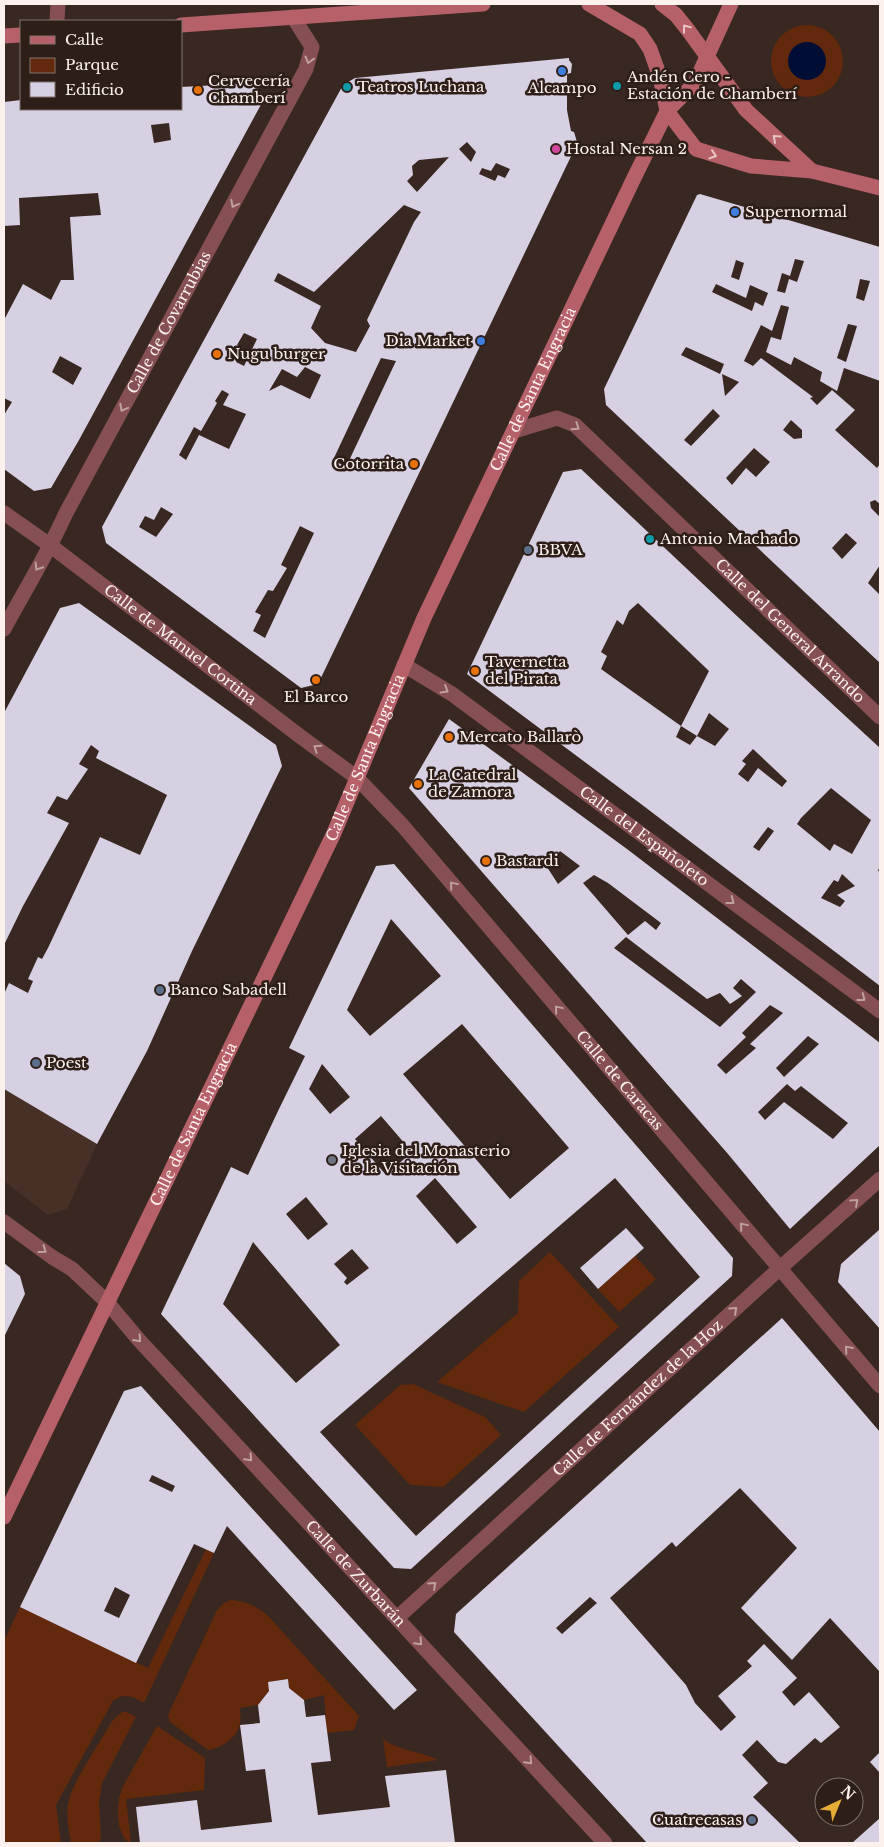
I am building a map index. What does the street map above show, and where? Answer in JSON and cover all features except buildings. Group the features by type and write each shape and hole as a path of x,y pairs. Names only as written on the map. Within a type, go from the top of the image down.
{"main road":[{"path":"182,24 483,4"},
{"path":"589,4 640,34 650,49 660,77 667,110 696,149 751,166 812,171 880,188"},
{"path":"662,4 676,15 750,114 812,171"},
{"name":"Calle de Santa Engracia","path":"4,1513 331,839 424,618 667,110 695,83 731,4"},
{"path":"4,36 20,35"}],"street":[{"path":"57,20 58,4"},
{"name":"Calle de Covarrubias","path":"4,629 51,546 66,513 306,69 312,47 293,17"},
{"name":"Calle del General Arrando","path":"514,431 557,418 575,425 880,717"},
{"name":"Calle de Manuel Cortina","path":"4,513 51,546 356,777"},
{"name":"Calle del Españoleto","path":"404,665 452,694 880,1012"},
{"name":"Calle de Caracas","path":"356,777 403,826 880,1386"},
{"name":"Calle de Fernández de la Hoz","path":"397,1618 880,1179"},
{"name":"Calle de Zurbarán","path":"4,1222 52,1257 72,1269 107,1302 139,1340 605,1843"}],"shaded area":[{"path":"4,1089 97,1144 67,1209 48,1215 4,1181"}],"green space":[{"path":"807,25 827,31 837,41 843,61 837,81 827,91 807,97 787,91 777,81 771,61 777,41 787,31"},
{"path":"550,1252 619,1327 524,1412 437,1382 518,1313 519,1281"},
{"path":"635,1256 656,1279 619,1312 598,1289"},
{"path":"413,1384 485,1417 501,1435 443,1487 410,1485 355,1425 400,1385"},
{"path":"206,1549 214,1553 144,1703 125,1696 113,1701 56,1805 61,1843 4,1843 4,1641 20,1607 148,1668"},
{"path":"231,1600 252,1605 269,1617 359,1716 354,1730 327,1733 324,1695 304,1700 289,1688 288,1679 269,1682 269,1691 258,1705 240,1708 239,1729 232,1738 213,1749 208,1750 170,1722 168,1715 217,1610 224,1603"},
{"path":"122,1712 127,1712 136,1717 102,1783 99,1803 101,1838 98,1843 71,1843 67,1814 70,1796 80,1774 112,1721"},
{"path":"157,1726 205,1758 204,1790 126,1799 131,1843 129,1843 124,1838 119,1825 120,1795 122,1788"},
{"path":"383,1739 396,1746 438,1760 387,1767"}],"water":[{"path":"807,42 821,47 826,61 821,75 807,80 793,75 788,61 793,47"}],"place":[{"name":"Alcampo","path":"562,71"},
{"name":"Andén Cero - Estación de Chamberí","path":"617,86"},
{"name":"Teatros Luchana","path":"347,87"},
{"name":"Cervecería Chamberí","path":"198,90"},
{"name":"Hostal Nersan 2","path":"556,149"},
{"name":"Supernormal","path":"735,212"},
{"name":"Dia Market","path":"481,341"},
{"name":"Nugu burger","path":"217,354"},
{"name":"Cotorrita","path":"414,464"},
{"name":"Antonio Machado","path":"650,539"},
{"name":"BBVA","path":"528,550"},
{"name":"Tavernetta del Pirata","path":"475,671"},
{"name":"El Barco","path":"316,680"},
{"name":"Mercato Ballarò","path":"449,737"},
{"name":"La Catedral de Zamora","path":"418,784"},
{"name":"Bastardi","path":"486,861"},
{"name":"Banco Sabadell","path":"160,990"},
{"name":"Poest","path":"36,1063"},
{"name":"Iglesia del Monasterio de la Visitación","path":"332,1160"},
{"name":"Cuatrecasas","path":"752,1820"}]}
